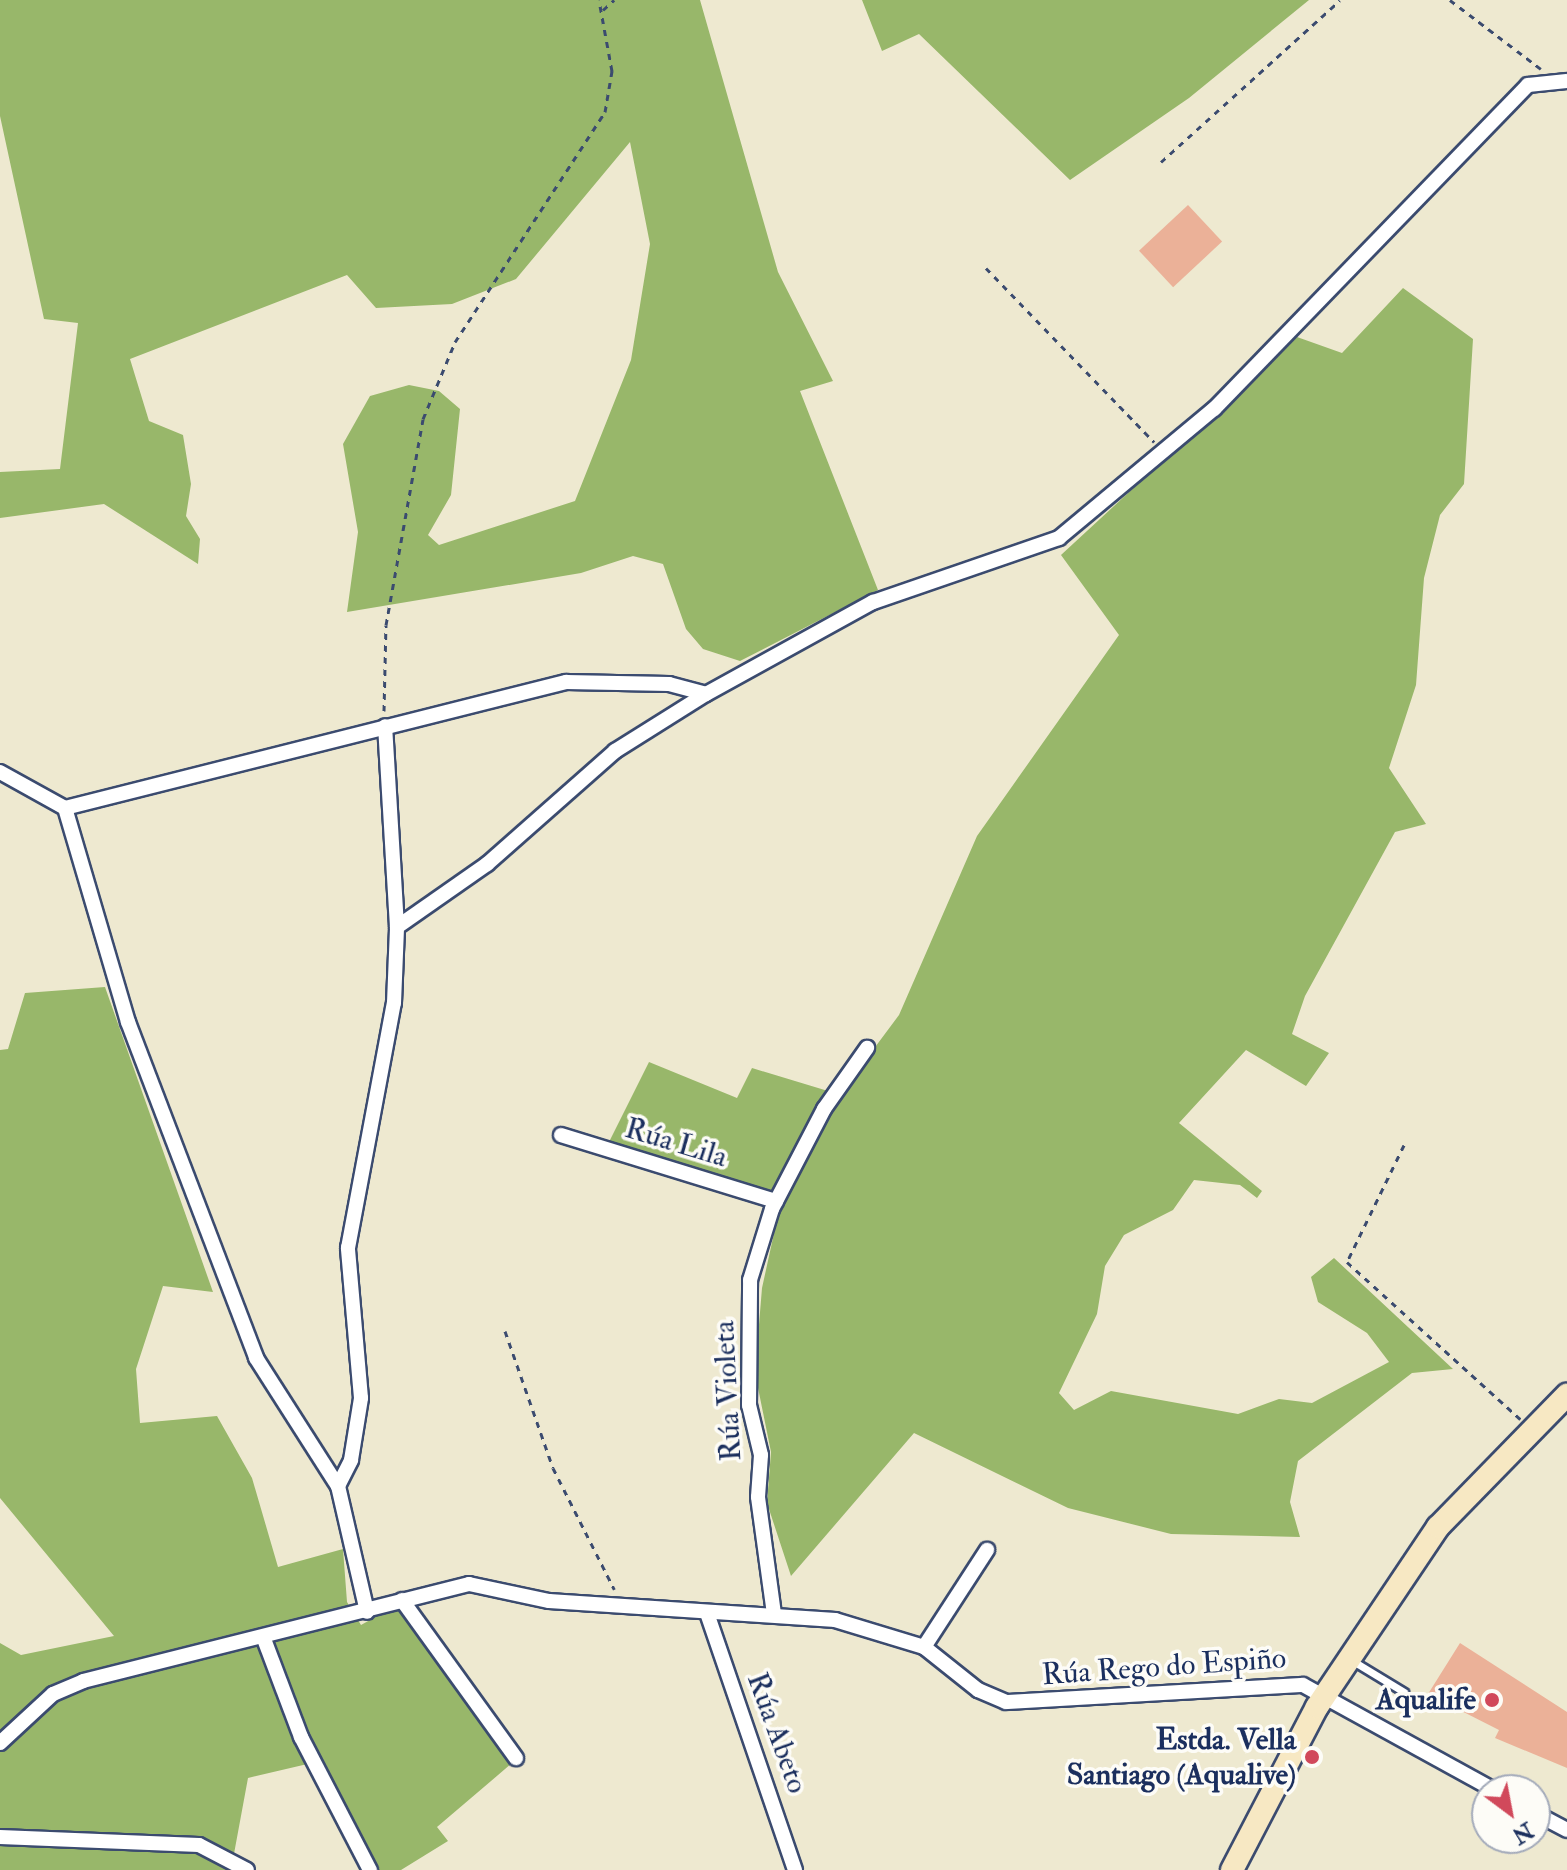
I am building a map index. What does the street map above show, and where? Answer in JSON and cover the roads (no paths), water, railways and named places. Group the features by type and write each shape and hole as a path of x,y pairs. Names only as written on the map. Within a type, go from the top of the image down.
{"main road":[{"path":"1232,1870 1326,1693 1438,1527 1567,1395"}],"street":[{"path":"397,927 487,864 615,751 706,694 873,602 1059,538 1165,453 1518,94 1560,80"},
{"path":"0,772 65,808 566,682 669,684 706,694"},
{"path":"338,1486 351,1460 361,1398 348,1248 394,1003 397,927 385,726"},
{"path":"65,808 128,1022 256,1358 338,1486 367,1612"},
{"name":"Rúa Violeta","path":"774,1614 748,1342 750,1280 776,1201 824,1109 867,1048"},
{"name":"Rúa Lila","path":"561,1135 776,1201"},
{"path":"924,1647 987,1550"},
{"name":"Rúa Rego do Espiño","path":"0,1743 53,1694 83,1681 264,1639 469,1584 621,1607 835,1620 924,1647 978,1690 1006,1702 1188,1694 1271,1682 1326,1693 1471,1777"},
{"path":"402,1600 516,1758"},
{"name":"Rúa Abeto","path":"707,1613 795,1870"},
{"path":"264,1639 301,1737 370,1870"},
{"path":"0,1837 199,1845 247,1870"}],"lane":[{"path":"1348,1658 1404,1692"}],"place":[{"name":"Aqualife","path":"1492,1700"},
{"name":"Estda. Vella Santiago (Aqualive)","path":"1312,1757"}]}
